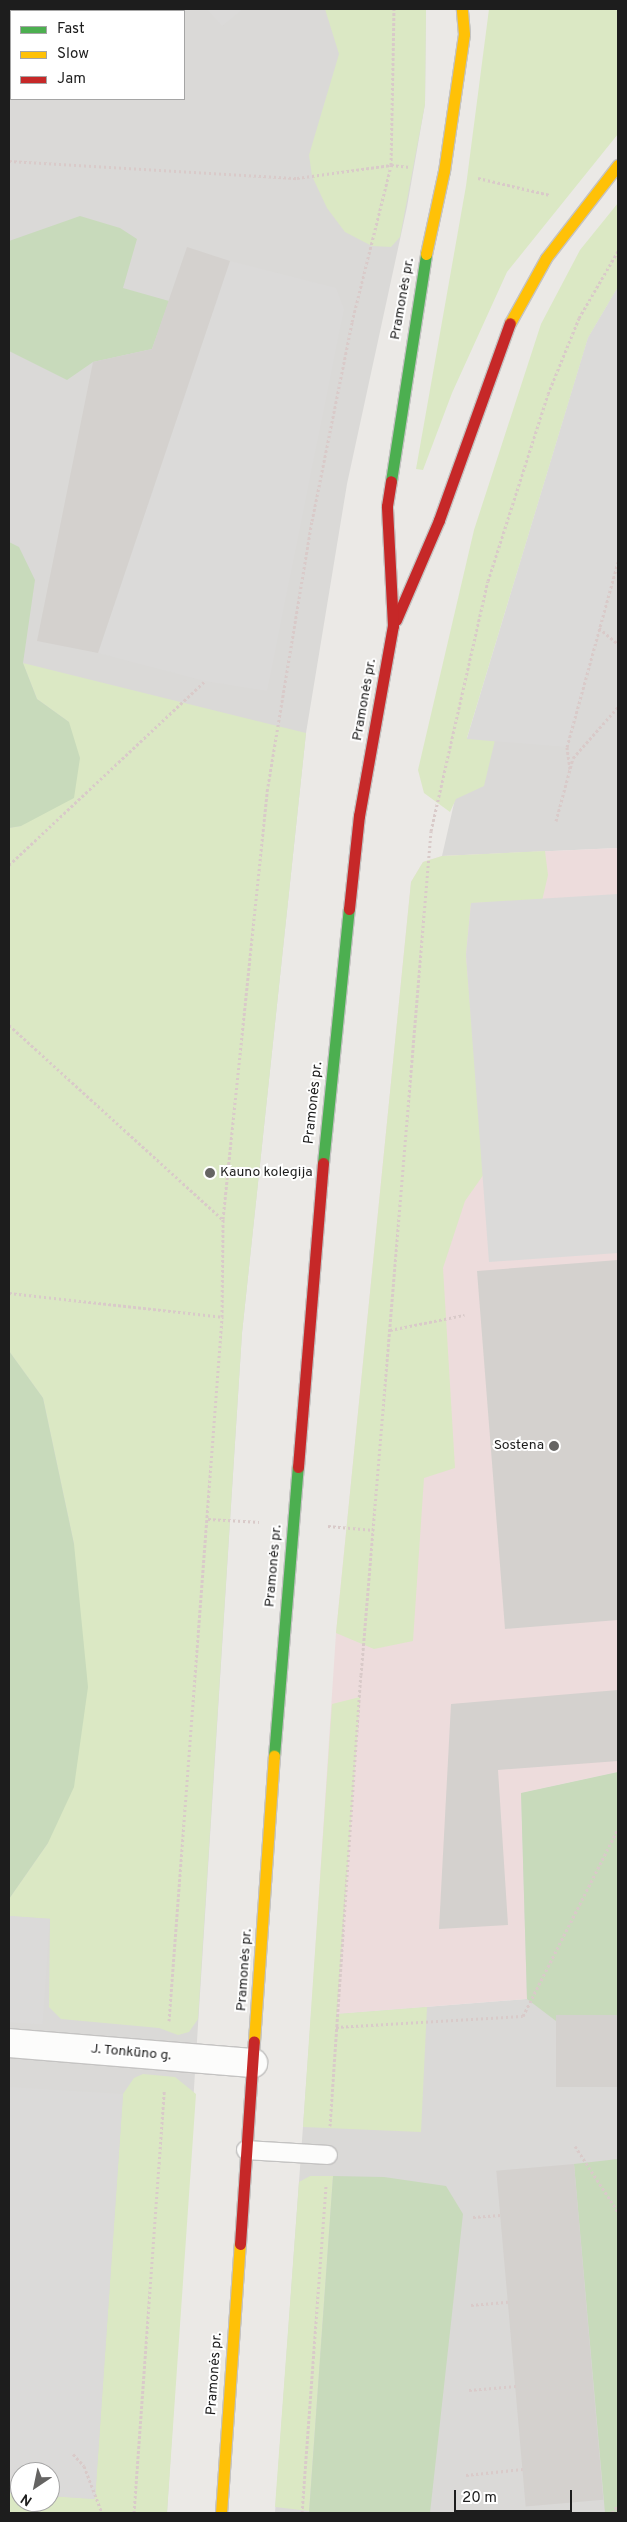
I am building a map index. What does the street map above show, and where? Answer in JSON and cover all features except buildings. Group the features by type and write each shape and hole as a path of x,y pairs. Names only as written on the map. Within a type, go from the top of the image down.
{"main road":[{"name":"Pramonės pr.","path":"221,2513 281,1663 323,1165 359,816 393,626 387,506 420,285 444,171 464,34 462,9"},
{"name":"Pramonės pr.","path":"393,626 439,520 514,310 584,206 618,165"}],"street":[{"name":"J. Tonkūno g.","path":"9,2044 253,2063"}],"lane":[{"path":"246,2150 328,2155"}],"path":[{"path":"134,2513 222,1317 223,1219 278,719 350,332 391,165 394,9"},
{"path":"9,161 297,178 391,165 444,171 584,206"},
{"path":"302,2513 336,2027 431,831 488,580 545,403 579,318 618,251"},
{"path":"570,769 567,747 618,564"},
{"path":"599,628 618,644"},
{"path":"9,865 205,681"},
{"path":"556,821 573,758 618,707"},
{"path":"9,1025 223,1219"},
{"path":"9,1293 222,1317"},
{"path":"390,1330 464,1315"},
{"path":"336,2027 523,2016 618,1829"},
{"path":"575,2146 618,2212"},
{"path":"473,2217 500,2216"},
{"path":"471,2305 508,2302"},
{"path":"468,2390 516,2386"},
{"path":"72,2454 84,2466 102,2513"},
{"path":"466,2475 523,2469"},
{"path":"612,2513 618,2505"}],"shaded area":[{"path":"9,9 426,9 425,104 407,207 347,484 306,733 242,1333 167,2513 9,2513"},
{"path":"207,9 243,9 222,26"},
{"path":"230,261 336,288 344,309 267,691 205,681 98,653"},
{"path":"618,287 618,848 442,856 455,799 495,740 467,739 588,338"},
{"path":"618,287 618,562 567,747 467,739 588,338"},
{"path":"618,848 618,1772 521,1793 527,1999 311,2016 336,1633 411,882 423,862 442,856"},
{"path":"618,894 618,1253 489,1262 466,955 471,903"},
{"path":"618,1772 618,2513 275,2513 311,2016 526,1999 521,1793"},
{"path":"9,1916 50,1919 43,2025 9,2022"},
{"path":"9,2087 123,2094 95,2499 60,2497 60,2462 10,2462 9,2493"}],"green space":[{"path":"325,9 426,9 425,104 400,237 391,247 372,246 345,232 327,208 312,176 309,155 339,54"},
{"path":"489,9 618,9 618,134 507,272 452,393 423,470 416,469 466,186"},
{"path":"618,203 618,287 588,338 467,738 495,740 484,786 456,799 450,812 424,793 418,770 474,530 541,324 580,250"},
{"path":"80,216 120,228 137,239 123,288 169,301 152,349 93,362 67,380 9,351 9,241"},
{"path":"9,542 19,547 35,580 23,663 37,699 69,722 80,758 74,798 21,826 9,828"},
{"path":"23,663 306,733 242,1333 198,2019 189,2032 178,2035 159,2028 61,2019 49,2007 50,1919 9,1916 9,1899 48,1843 74,1544 43,1398 9,1351 9,828 21,826 69,722 37,699"},
{"path":"545,851 548,875 542,901 471,903 466,955 484,1174 465,1201 443,1268 455,1468 424,1478 413,1641 374,1649 336,1633 411,882 423,862 442,856"},
{"path":"9,1351 43,1398 74,1544 88,1687 74,1787 48,1843 9,1899"},
{"path":"360,1697 337,2014 427,2007 421,2132 303,2127 332,1704"},
{"path":"618,1772 618,2015 556,2021 527,1999 521,1793"},
{"path":"143,2074 175,2077 196,2094 167,2513 9,2513 9,2493 10,2512 60,2512 60,2497 95,2499 123,2094 134,2078"},
{"path":"618,2159 618,2513 605,2513 574,2164"},
{"path":"310,2176 333,2176 309,2511 275,2507 299,2182"},
{"path":"333,2176 384,2177 446,2186 463,2214 430,2513 309,2513"}],"traffic: fast":[{"path":"391,481 426,254"},
{"path":"323,1163 349,909"},
{"path":"274,1756 298,1467"}],"traffic: slow":[{"path":"426,254 444,171 464,34 462,9"},
{"path":"510,323 546,258 618,165"},
{"path":"254,2041 274,1756"},
{"path":"221,2513 240,2244"}],"traffic: jam":[{"path":"396,620 439,520 510,323"},
{"path":"349,909 359,816 393,626 387,506 391,481"},
{"path":"298,1467 323,1163"},
{"path":"240,2244 254,2041"}],"place":[{"name":"Kauno kolegija","path":"210,1173"},
{"name":"Sostena","path":"554,1446"}]}
